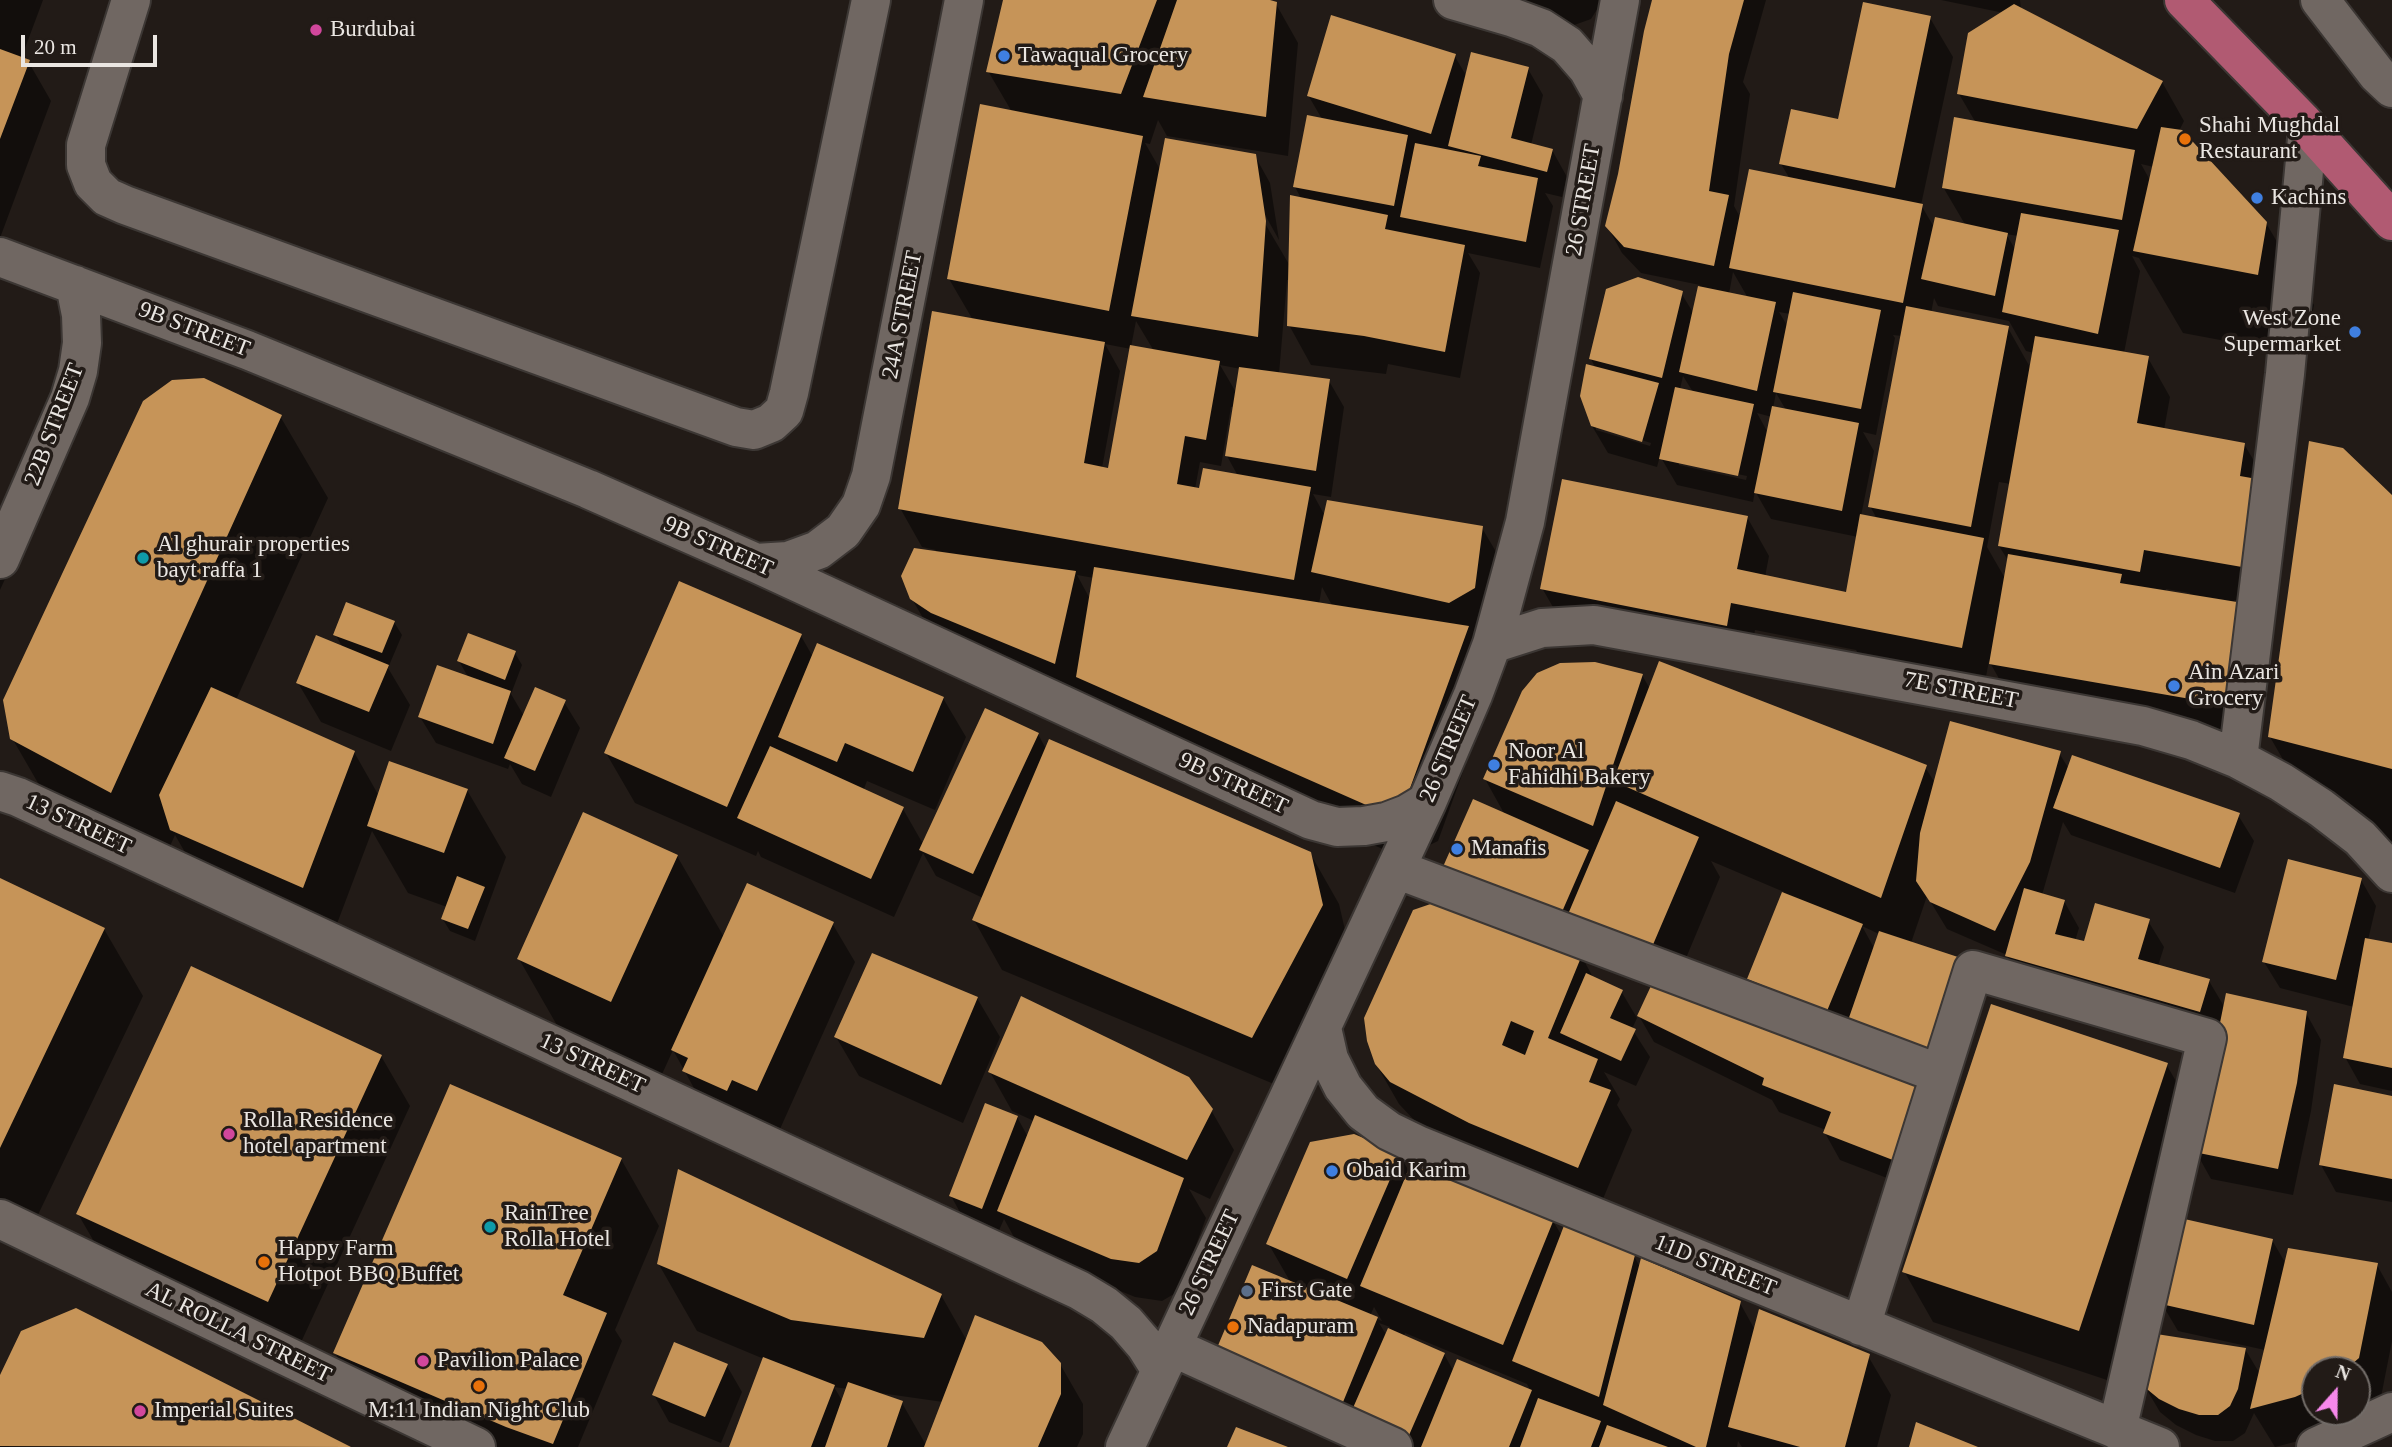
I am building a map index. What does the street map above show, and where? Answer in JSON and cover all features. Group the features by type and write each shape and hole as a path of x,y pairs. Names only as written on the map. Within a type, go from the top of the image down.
{"main road":[{"path":"2184,0 2308,128 2392,221"}],"street":[{"path":"131,0 86,145 86,164 93,183 107,197 736,427 754,430 771,423 784,411 789,393 871,0"},
{"name":"24A STREET","path":"756,563 788,561 818,550 843,531 861,505 874,463 964,0"},
{"path":"1452,0 1541,28 1567,45 1588,69 1603,96"},
{"name":"26 STREET","path":"1125,1447 1427,802 1492,644 1525,522 1620,0"},
{"path":"2320,0 2387,86"},
{"path":"2238,759 2285,374 2308,128"},
{"name":"9B STREET","path":"0,257 418,418 588,489 756,563 1311,820 1337,827 1364,827 1396,818 1427,802"},
{"name":"22B STREET","path":"0,559 70,398 78,371 82,343 81,315 75,285"},
{"name":"7E STREET","path":"1492,644 1542,628 1581,625 1619,628 2143,726 2191,740 2238,759 2281,782 2360,838 2392,873"},
{"name":"13 STREET","path":"0,791 18,797 1079,1290 1104,1305 1126,1323 1144,1345 1165,1358"},
{"path":"1396,869 1940,1074"},
{"path":"1861,1326 1973,970 2207,1038 2118,1430"},
{"name":"11D STREET","path":"1322,1028 1329,1059 1343,1087 1363,1112 1389,1131 2160,1447"},
{"name":"AL ROLLA STREET","path":"3,1229 476,1447"},
{"path":"1165,1358 1393,1447"},
{"path":"2316,1447 2392,1412"}],"building":[{"path":"1003,0 1157,0 1121,94 986,72"},
{"path":"1177,0 1277,2 1266,117 1143,97"},
{"path":"1652,0 1744,0 1729,54 1709,191 1729,195 1714,266 1624,247 1605,226 1618,174"},
{"path":"1863,2 1931,16 1895,188 1779,164 1791,109 1838,119"},
{"path":"2014,4 2163,81 2137,129 1957,94 1968,33"},
{"path":"1331,15 1456,54 1431,134 1307,96"},
{"path":"0,49 30,60 0,139"},
{"path":"1471,52 1529,67 1511,138 1553,149 1547,172 1448,146"},
{"path":"980,104 1143,136 1109,311 947,279"},
{"path":"1307,115 1408,135 1394,206 1293,187"},
{"path":"1954,117 2135,150 2122,220 1942,188"},
{"path":"2161,127 2182,130 2267,222 2258,275 2133,251"},
{"path":"1165,138 1256,154 1266,221 1258,337 1131,316"},
{"path":"1415,143 1481,156 1478,166 1538,178 1526,242 1400,217"},
{"path":"1749,169 1923,204 1903,303 1729,268"},
{"path":"1290,195 1388,215 1385,229 1465,245 1445,352 1364,336 1287,326"},
{"path":"2021,213 2119,230 2098,334 2002,312"},
{"path":"1935,217 2008,233 1995,296 1921,279"},
{"path":"1638,277 1683,291 1662,378 1589,359 1606,289"},
{"path":"1698,286 1776,302 1757,391 1679,372"},
{"path":"1793,292 1881,310 1861,409 1773,392"},
{"path":"1906,306 2009,326 1971,527 1868,507"},
{"path":"932,311 1105,342 1084,463 1108,468 1130,345 1220,361 1206,440 1185,436 1177,484 1199,488 1203,468 1311,487 1294,580 898,509"},
{"path":"2035,336 2149,356 2137,423 2245,443 2240,476 2257,479 2242,567 2144,550 2140,572 1998,546"},
{"path":"1586,364 1659,383 1642,442 1591,426 1580,396"},
{"path":"1239,367 1330,379 1316,471 1225,456"},
{"name":"Al ghurair properties bayt raffa 1","path":"204,378 282,415 111,793 10,739 3,700 143,401 172,380"},
{"path":"1675,387 1754,404 1738,476 1659,459"},
{"path":"1772,406 1859,423 1842,511 1754,493"},
{"path":"2309,441 2343,448 2392,495 2392,769 2268,737"},
{"path":"1562,479 1748,516 1737,569 1846,592 1860,514 1984,538 1962,648 1731,603 1727,626 1540,589"},
{"path":"1327,500 1483,526 1475,588 1449,603 1311,572"},
{"path":"914,548 1076,571 1055,664 931,613 910,599 901,576"},
{"path":"2008,554 2122,574 2120,583 2237,602 2225,705 1989,664"},
{"path":"1094,567 1469,626 1409,791 1373,808 1076,677"},
{"path":"679,581 802,634 727,807 604,753"},
{"path":"346,602 395,621 382,653 333,635"},
{"path":"468,633 516,651 505,680 457,661"},
{"path":"316,635 389,665 369,712 296,683"},
{"path":"817,643 944,697 913,772 845,743 837,762 778,737"},
{"path":"1659,661 1927,765 1881,898 1613,781"},
{"path":"1595,662 1643,674 1593,826 1483,779 1522,691 1537,673 1560,663"},
{"path":"437,665 511,691 493,744 418,717"},
{"path":"211,687 355,751 303,888 170,830 159,795"},
{"path":"535,687 566,700 535,771 504,758"},
{"path":"985,708 1039,733 973,874 919,850"},
{"path":"1950,721 2061,751 2030,862 1995,931 1930,902 1916,881 1920,833"},
{"path":"1049,739 1311,852 1323,905 1252,1038 972,920"},
{"path":"770,746 904,807 871,879 737,818"},
{"path":"2072,755 2240,813 2220,868 2053,808"},
{"path":"389,761 468,789 444,853 367,826"},
{"path":"1473,799 1589,850 1558,921 1442,869"},
{"path":"1616,801 1699,837 1649,954 1566,919"},
{"path":"583,812 678,855 611,1002 517,959"},
{"path":"2288,859 2362,878 2336,980 2262,962"},
{"path":"457,876 485,887 468,929 441,919"},
{"path":"0,878 105,928 0,1148"},
{"path":"747,883 834,922 757,1091 732,1080 727,1091 682,1071 688,1058 671,1050"},
{"path":"2024,888 2065,900 2055,934 2084,941 2095,903 2150,919 2138,959 2210,979 2200,1012 2005,956"},
{"path":"1782,892 1863,924 1827,1011 1747,979"},
{"path":"1454,896 1582,955 1548,1038 1598,1059 1589,1082 1611,1090 1578,1168 1469,1123 1390,1082 1375,1064 1367,1041 1364,1018 1413,910","holes":["1511,1021 1534,1031 1525,1055 1502,1045"]},
{"path":"1879,931 1964,959 1929,1061 1844,1032"},
{"path":"2365,938 2392,943 2392,1068 2343,1058"},
{"path":"872,953 978,997 941,1085 834,1037"},
{"name":"Rolla Residence hotel apartment","path":"191,966 382,1055 268,1302 76,1214"},
{"path":"1586,973 1623,990 1610,1018 1636,1029 1621,1061 1560,1033"},
{"path":"1657,973 1930,1078 1898,1162 1823,1133 1831,1112 1762,1085 1764,1078 1637,1016"},
{"path":"2226,993 2307,1011 2297,1083 2278,1169 2194,1152"},
{"path":"1021,996 1189,1077 1213,1109 1187,1160 988,1072"},
{"path":"1991,1004 2168,1063 2079,1331 1902,1272"},
{"name":"RainTree Rolla Hotel","path":"450,1084 622,1158 563,1295 607,1313 553,1444 506,1427 333,1353"},
{"path":"2334,1084 2392,1096 2392,1179 2319,1165"},
{"path":"985,1103 1018,1116 982,1209 949,1196"},
{"path":"1035,1115 1184,1178 1157,1251 1139,1263 1111,1259 997,1211"},
{"path":"1354,1134 1401,1154 1347,1279 1266,1244 1310,1142"},
{"path":"1412,1161 1554,1219 1503,1345 1360,1286"},
{"path":"678,1169 942,1294 924,1338 791,1320 657,1264"},
{"path":"2180,1218 2273,1239 2254,1325 2161,1304"},
{"path":"1565,1223 1635,1255 1599,1397 1512,1361"},
{"path":"2288,1248 2378,1263 2359,1356 2301,1356 2301,1394 2250,1409"},
{"path":"1641,1258 1741,1301 1706,1447 1696,1447 1603,1405"},
{"path":"1252,1265 1378,1317 1341,1407 1214,1355"},
{"name":"Imperial Suites","path":"76,1308 351,1447 0,1446 0,1375 21,1331"},
{"path":"1759,1309 1870,1354 1845,1447 1800,1447 1728,1427"},
{"path":"975,1315 1042,1342 1061,1363 1061,1394 1038,1447 924,1447"},
{"path":"1388,1328 1445,1353 1406,1442 1349,1417"},
{"path":"2150,1333 2246,1348 2238,1389 2230,1406 2218,1415 2199,1415 2159,1399 2142,1385"},
{"path":"674,1342 728,1364 705,1417 652,1395"},
{"path":"763,1357 835,1385 811,1447 729,1447"},
{"path":"1457,1359 1532,1390 1509,1447 1421,1447"},
{"path":"848,1382 903,1401 887,1447 825,1447"},
{"path":"1538,1398 1601,1421 1591,1447 1520,1447"},
{"path":"1916,1422 1978,1447 1909,1447"},
{"path":"1607,1425 1668,1447 1599,1447"},
{"path":"1236,1427 1288,1447 1227,1447"}],"place":[{"name":"Burdubai","path":"316,30"},
{"name":"Tawaqual Grocery","path":"1004,56"},
{"name":"Shahi Mughdal Restaurant","path":"2185,139"},
{"name":"Kachins","path":"2257,198"},
{"name":"West Zone Supermarket","path":"2355,332"},
{"name":"Al ghurair properties bayt raffa 1","path":"143,558"},
{"name":"Ain Azari Grocery","path":"2174,686"},
{"name":"Noor Al Fahidhi Bakery","path":"1494,765"},
{"name":"Manafis","path":"1457,849"},
{"name":"Rolla Residence hotel apartment","path":"229,1134"},
{"name":"Obaid Karim","path":"1332,1171"},
{"name":"RainTree Rolla Hotel","path":"490,1227"},
{"name":"Happy Farm Hotpot BBQ Buffet","path":"264,1262"},
{"name":"First Gate","path":"1247,1291"},
{"name":"Nadapuram","path":"1233,1327"},
{"name":"Pavilion Palace","path":"423,1361"},
{"name":"M:11 Indian Night Club","path":"479,1386"},
{"name":"Imperial Suites","path":"140,1411"}]}
